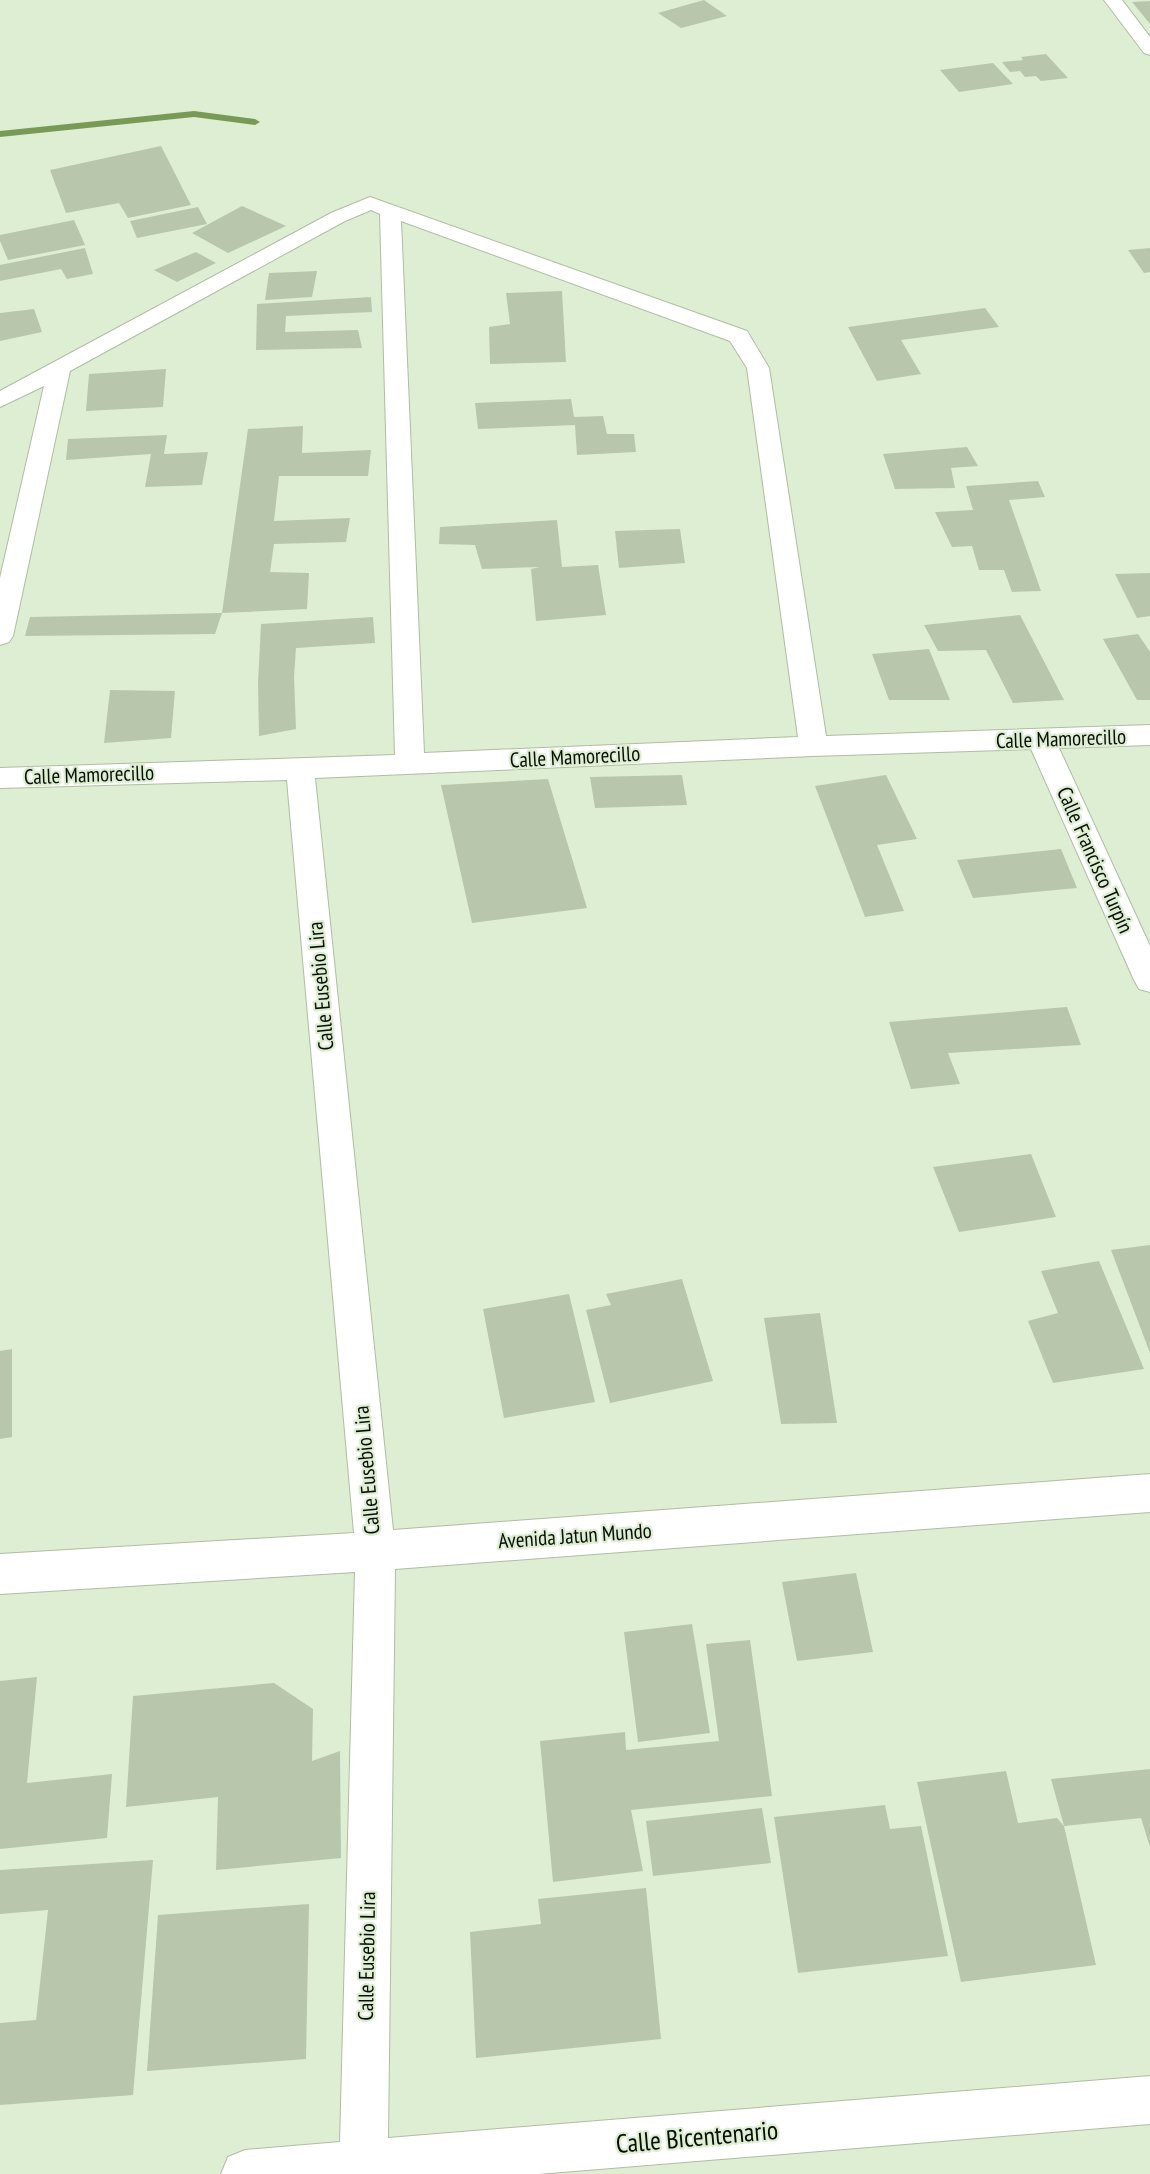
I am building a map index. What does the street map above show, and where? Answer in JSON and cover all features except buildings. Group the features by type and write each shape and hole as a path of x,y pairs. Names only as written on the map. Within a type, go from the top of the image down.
{"street":[{"path":"1113,0 1150,49"},
{"path":"0,400 338,217 370,203 739,336 758,368 813,746"},
{"path":"390,210 410,765"},
{"path":"0,636 59,369"},
{"name":"Calle Mamorecillo","path":"0,777 410,765 813,746 1150,735"},
{"name":"Calle Francisco Turpín","path":"1041,740 1150,980"},
{"name":"Calle Eusebio Lira","path":"300,769 375,1551 363,2169"},
{"name":"Avenida Jatun Mundo","path":"0,1574 375,1551 1150,1493"},
{"name":"Calle Bicentenario","path":"245,2174 363,2169 1150,2100"}],"waterway":[{"path":"0,134 194,114 255,122"}]}
